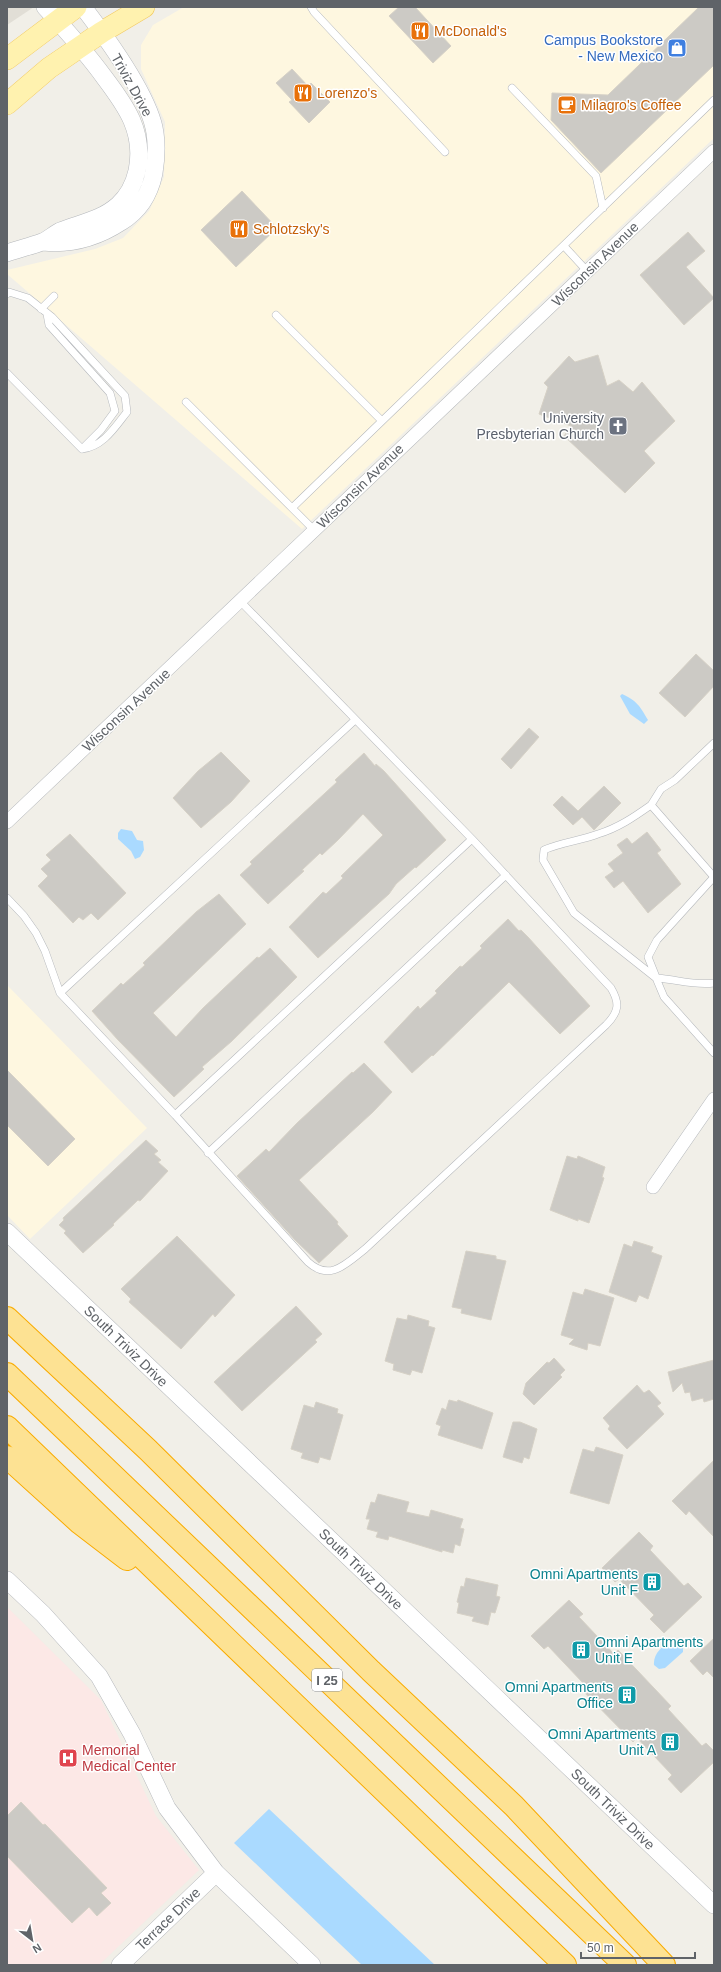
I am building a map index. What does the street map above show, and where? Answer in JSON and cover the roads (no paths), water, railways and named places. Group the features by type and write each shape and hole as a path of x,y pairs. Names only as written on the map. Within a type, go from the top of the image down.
{"highway":[{"path":"7,1318 148,1450 371,1671 514,1806 664,1965"},
{"name":"I 25","path":"7,1374 625,1965"},
{"path":"7,1427 565,1965"},
{"path":"7,1457 80,1522 228,1639"}],"main road":[{"path":"7,59 51,14 76,7"},
{"path":"7,104 49,68 102,32 144,7"}],"street":[{"name":"Triviz Drive","path":"44,242 61,244 100,234 111,229 135,211 149,191 153,179 156,133 152,118 138,89 102,32 83,7"},
{"name":"Triviz Drive","path":"7,253 44,242 59,232 97,219 118,204 131,188 138,166 139,150 137,135 127,108 81,46 51,14"},
{"name":"Wisconsin Avenue","path":"7,822 241,602 314,530 714,151"},
{"path":"653,1187 714,1100"},
{"name":"South Triviz Drive","path":"7,1232 714,1905"},
{"path":"7,1580 43,1614 98,1676 132,1734 167,1808 216,1873 312,1965"},
{"name":"Terrace Drive","path":"120,1965 216,1873"}],"lane":[{"path":"311,7 445,152"},
{"path":"512,88 596,176 603,208"},
{"path":"292,508 714,100"},
{"path":"564,246 587,271"},
{"path":"7,294 9,292 28,298 48,314 125,396 127,412 104,439 91,448 82,449"},
{"path":"40,309 54,296"},
{"path":"48,314 49,325 110,393 115,411 101,430 82,449"},
{"path":"276,315 382,421"},
{"path":"7,373 82,449"},
{"path":"186,402 314,530"},
{"path":"7,898 24,916 36,933 45,950 60,993 175,1115 208,1153 316,1269 334,1270 341,1267 365,1248 606,1025 617,1010 617,998 611,988 472,839 241,602"},
{"path":"60,993 355,720"},
{"path":"714,743 675,780 661,789 650,805 617,827 597,835 556,844 544,850 543,860 574,913 656,978 671,979 700,985 714,983"},
{"path":"650,805 714,877 657,940 648,957 664,996 714,1052"},
{"path":"175,1115 472,839"},
{"path":"208,1153 506,875"}],"water":[{"path":"622,694 631,699 640,707 648,720 644,724 630,714 620,696"},
{"path":"121,829 132,831 137,840 143,841 144,850 140,857 135,859 131,851 118,839 118,833"},
{"path":"671,1641 679,1642 683,1647 683,1652 665,1668 659,1669 654,1665 655,1657 664,1645"},
{"path":"269,1809 435,1965 362,1965 234,1843"}],"place":[{"name":"McDonald's","path":"420,31"},
{"name":"Campus Bookstore - New Mexico","path":"677,48"},
{"name":"Lorenzo's","path":"303,93"},
{"name":"Milagro's Coffee","path":"567,105"},
{"name":"Schlotzsky's","path":"239,229"},
{"name":"University Presbyterian Church","path":"618,426"},
{"name":"Omni Apartments Unit F","path":"652,1582"},
{"name":"Omni Apartments Unit E","path":"581,1650"},
{"name":"Omni Apartments Office","path":"627,1695"},
{"name":"Omni Apartments Unit A","path":"670,1742"},
{"name":"Memorial Medical Center","path":"68,1758"}]}
